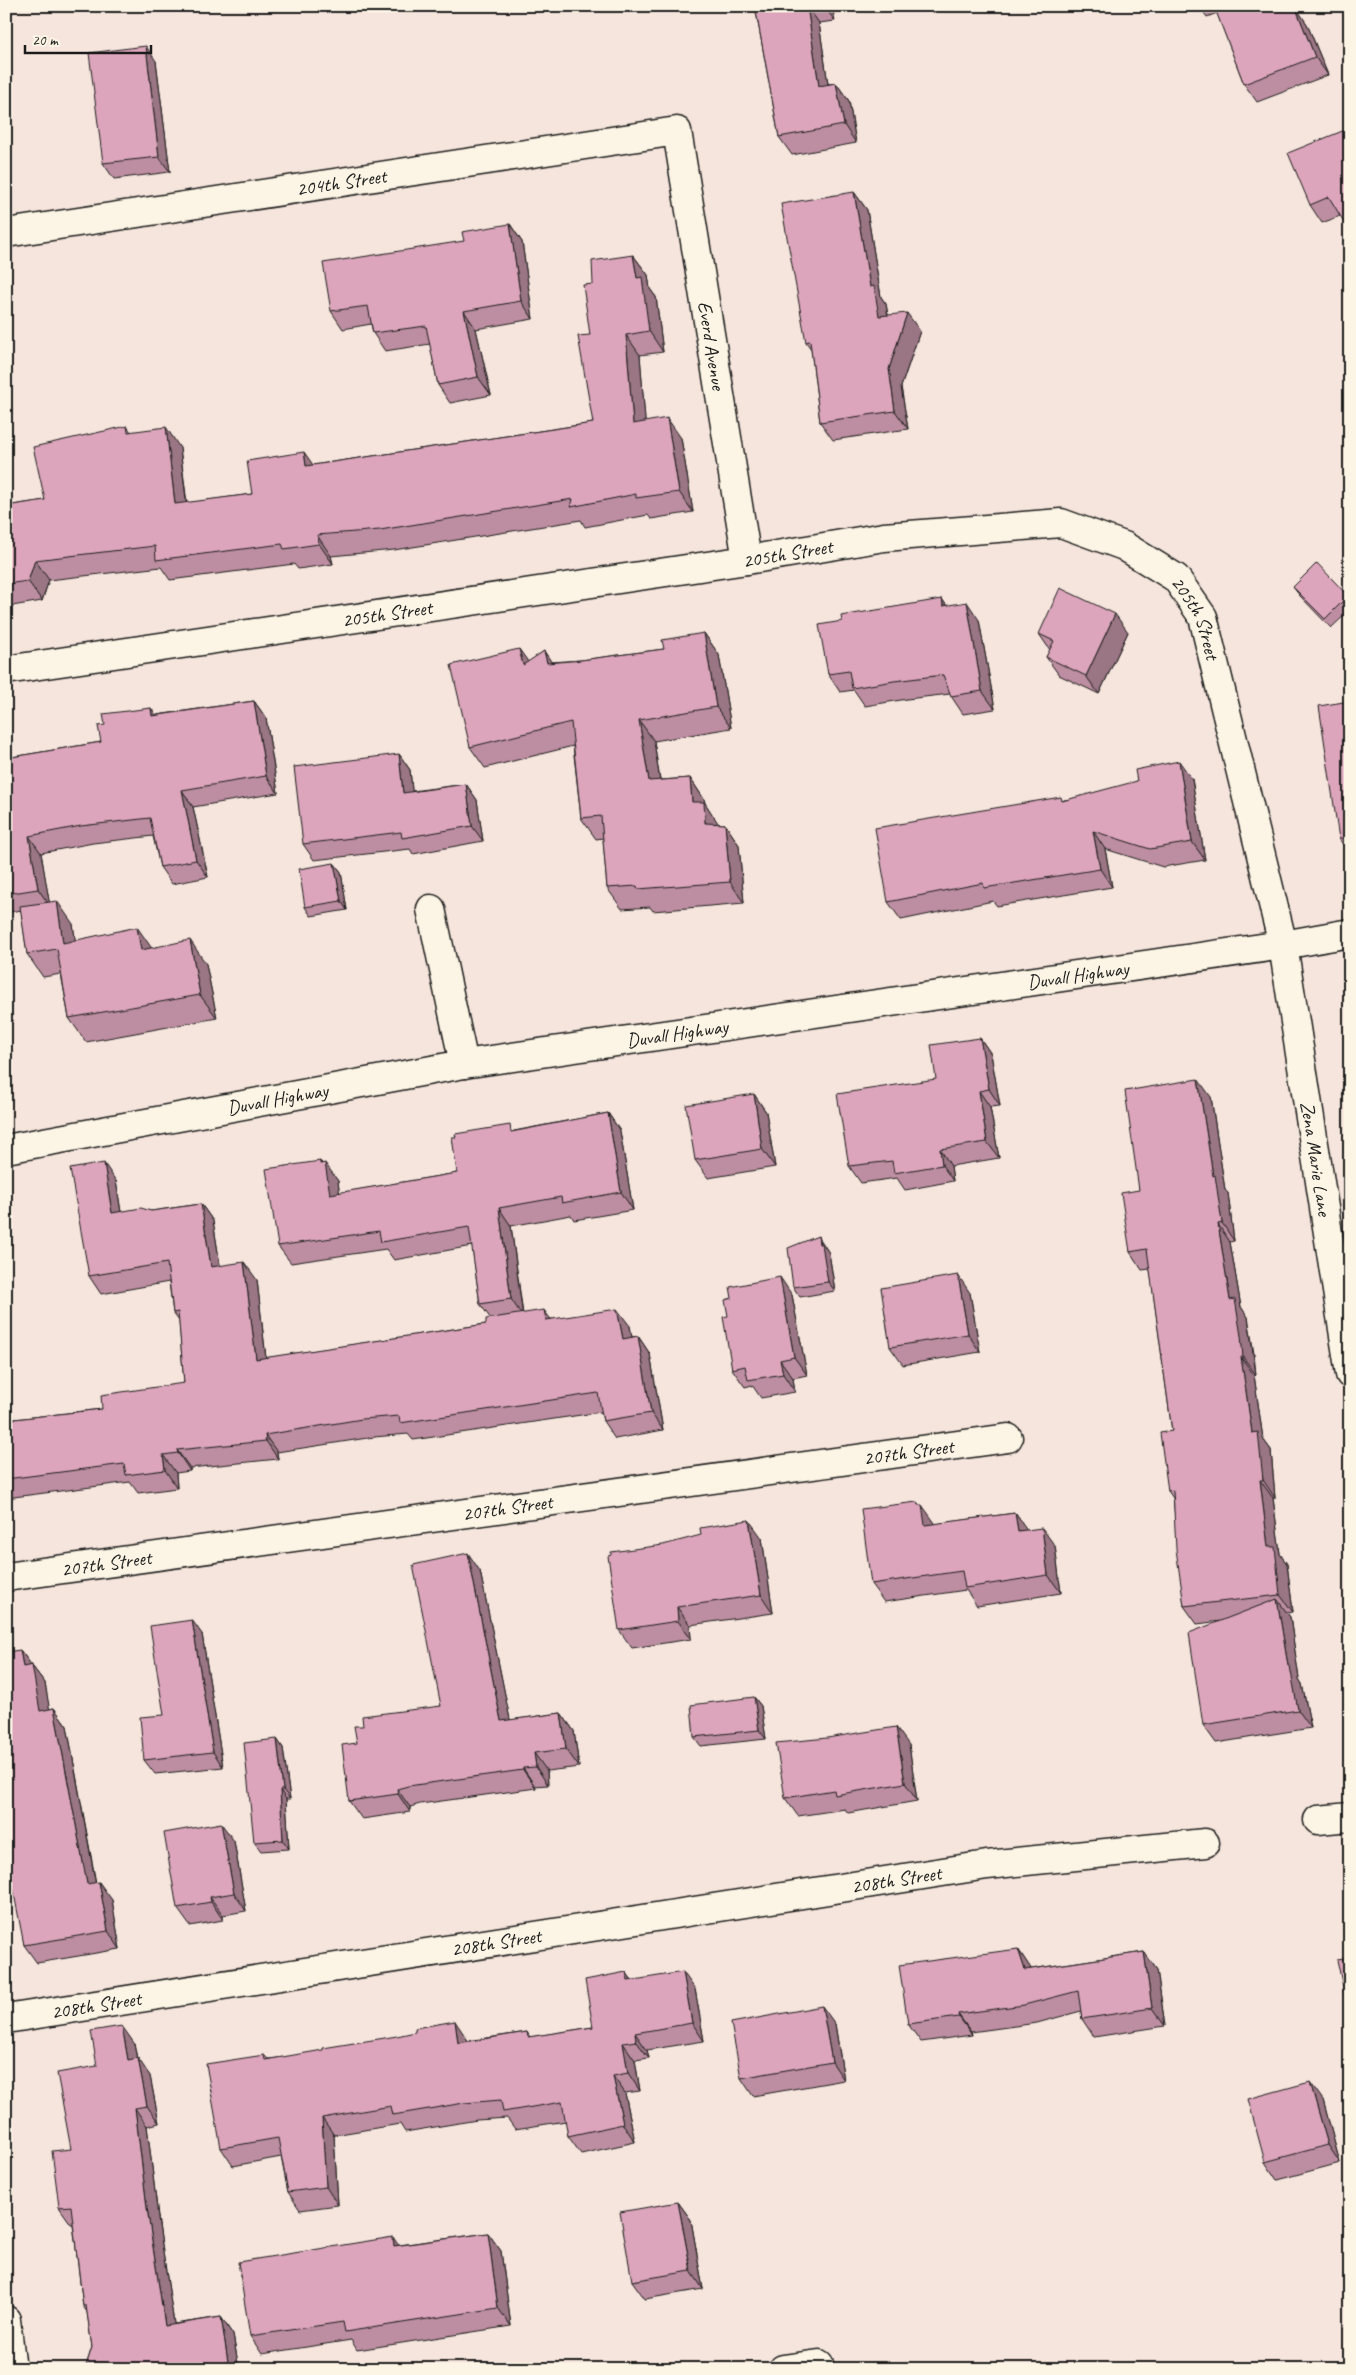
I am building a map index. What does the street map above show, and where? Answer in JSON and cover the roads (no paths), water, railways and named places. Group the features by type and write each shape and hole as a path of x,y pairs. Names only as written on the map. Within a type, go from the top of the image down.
{"street":[{"name":"204th Street","path":"6,234 677,131"},
{"name":"Everd Avenue","path":"677,131 747,560"},
{"name":"205th Street","path":"6,670 884,538 1061,523 1124,546 1176,578 1203,617 1282,945"},
{"path":"431,909 464,1064"},
{"name":"Duvall Highway","path":"6,1149 464,1064 1282,945 1350,933"},
{"name":"Zena Marie Lane","path":"1282,945 1350,1374"},
{"name":"207th Street","path":"6,1577 1008,1438"},
{"path":"1318,1820 1350,1817"},
{"name":"208th Street","path":"6,2018 987,1866 1205,1843"},
{"path":"6,2320 12,2369"},
{"path":"783,2369 819,2364"}]}
